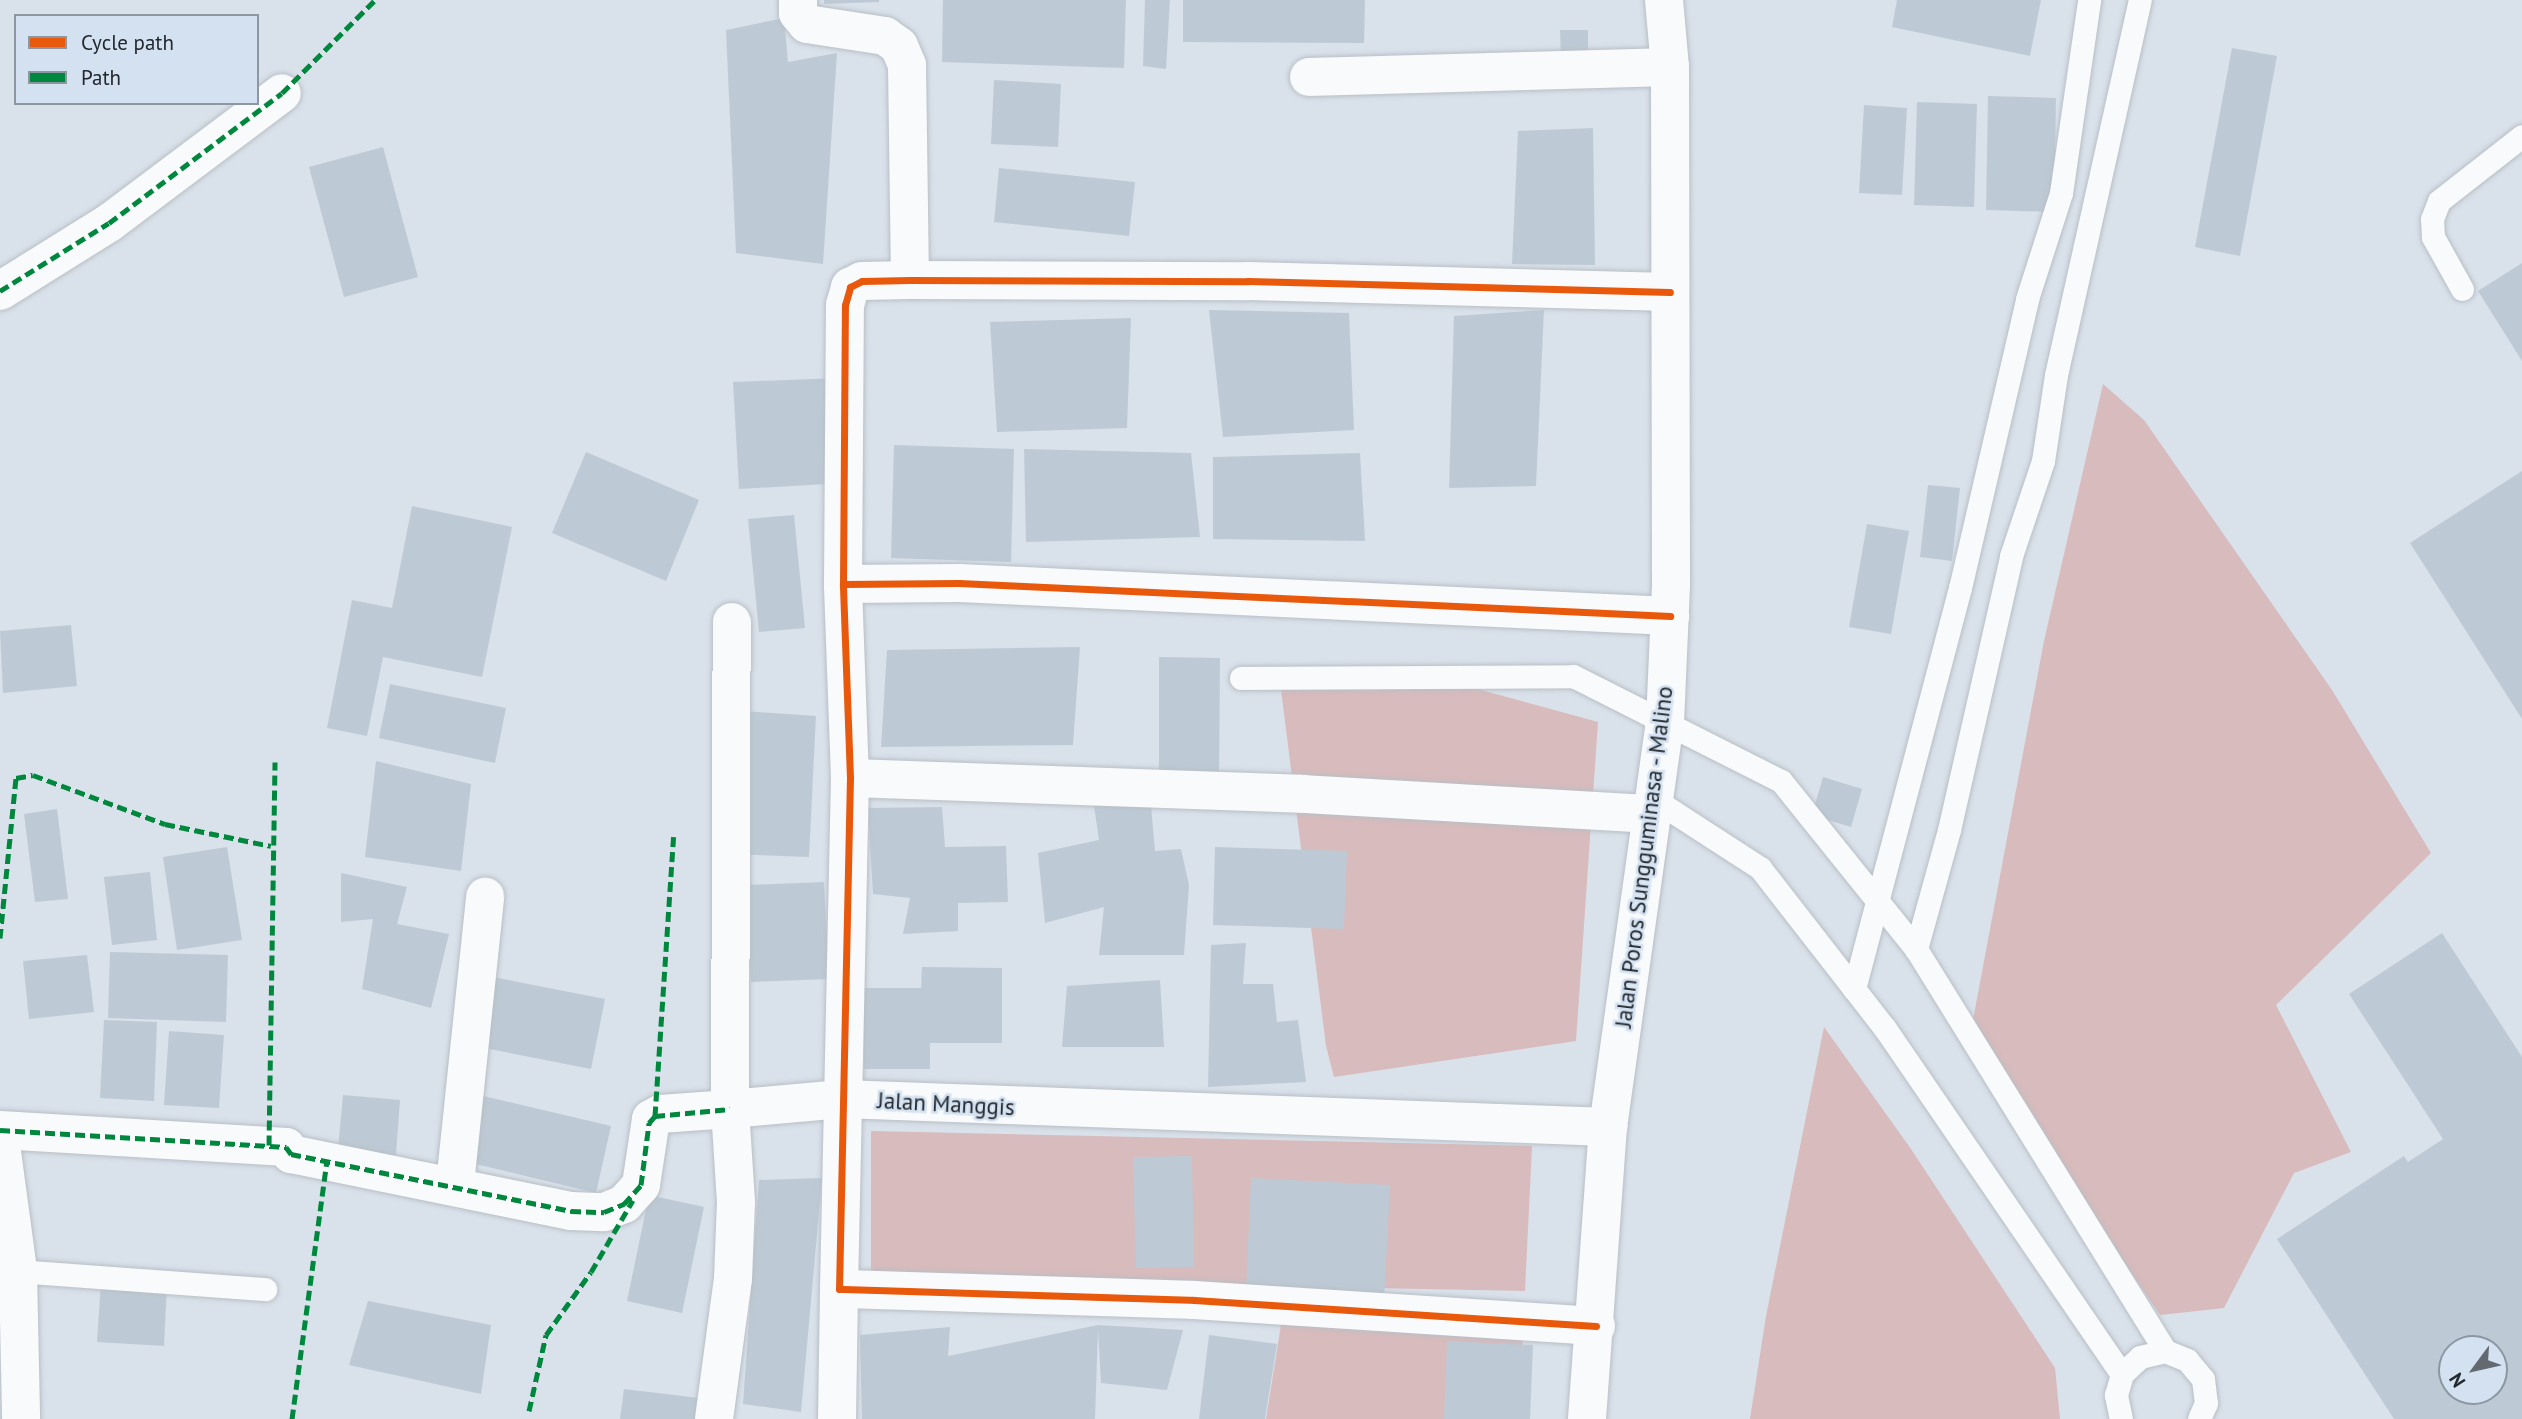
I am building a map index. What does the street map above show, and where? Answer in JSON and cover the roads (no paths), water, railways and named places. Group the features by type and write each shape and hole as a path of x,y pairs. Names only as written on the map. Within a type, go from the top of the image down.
{"street":[{"path":"798,0 799,13 807,24 885,36 899,46 907,65 910,280"},
{"name":"Jalan Poros Sungguminasa - Malino","path":"1587,1419 1597,1326 1608,1127 1651,806 1665,723 1670,616 1670,67 1664,0"},
{"path":"1309,77 1670,67"},
{"path":"0,291 109,223 282,93"},
{"path":"837,1419 850,778 842,584 845,304 850,287 862,281 910,280 1345,282 1670,292"},
{"path":"842,584 959,583 1670,616"},
{"path":"713,1419 733,1279 736,1202 730,1109 732,622"},
{"path":"850,778 1651,806"},
{"path":"0,1130 286,1147 291,1154 455,1184 485,897"},
{"name":"Jalan Manggis","path":"455,1184 571,1210 604,1212 624,1204 641,1185 649,1123 654,1116 842,1099 1222,1115 1608,1127"},
{"path":"0,1137 18,1271 14,1410"},
{"path":"839,1289 1194,1300 1597,1326"}],"lane":[{"path":"1854,989 1960,588 2027,299 2061,193 2089,0"},
{"path":"1916,949 1949,831 2011,556 2043,461 2056,375 2140,0"},
{"path":"2462,289 2433,237 2432,219 2439,201 2522,136"},
{"path":"1241,678 1444,673 1573,676 1781,780 1916,949 2165,1351"},
{"path":"1651,806 1760,868 1854,989 2122,1374"},
{"path":"18,1271 265,1289"},
{"path":"2122,1418 2116,1395 2122,1374 2140,1357 2165,1351 2188,1360 2203,1379 2206,1403 2199,1419"}]}
